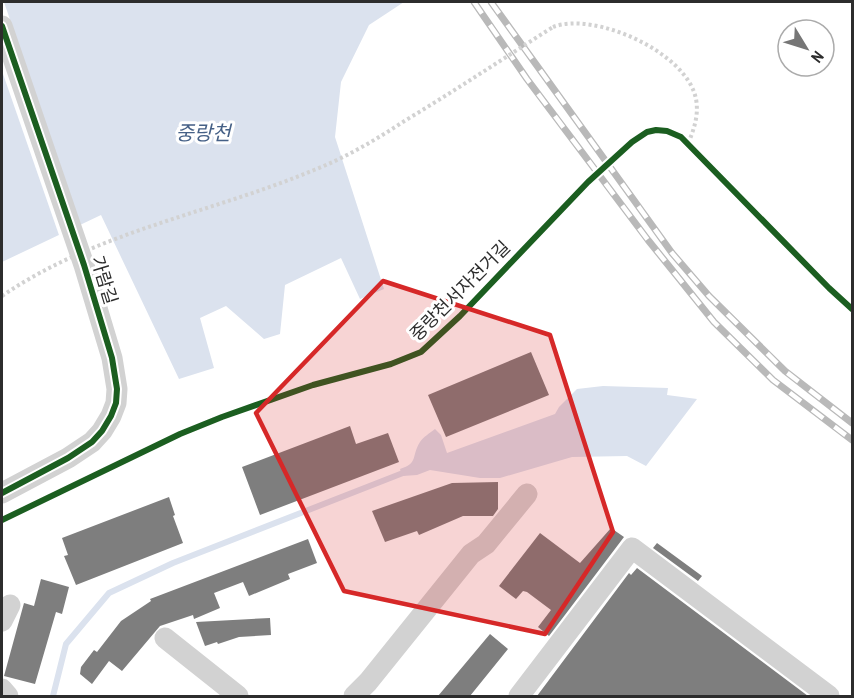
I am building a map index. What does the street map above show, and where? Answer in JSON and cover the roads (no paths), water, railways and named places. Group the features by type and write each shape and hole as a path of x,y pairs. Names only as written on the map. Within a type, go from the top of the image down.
{"street":[{"name":"가람길","path":"2,26 84,265 112,358 117,389 116,403 107,423 92,442 80,451 2,493"},
{"path":"354,696 368,682 471,554 486,544 527,494"},
{"path":"519,696 632,548 829,696"},
{"path":"165,639 238,696"},
{"path":"2,689 8,696"}],"water":[{"name":"중랑천","path":"2,2 404,2 369,25 341,82 335,137 384,289 360,299 341,258 285,285 280,334 264,339 226,306 200,318 214,368 179,379 101,215 2,262"},
{"path":"603,386 668,388 667,395 697,399 646,466 627,456 572,457 500,478 480,478 430,470 417,475 402,476 400,469 412,462 420,442 435,429 441,435 447,453 555,414 577,389"}],"waterway":[{"path":"53,696 66,644 109,593 173,563 408,471"}],"railway":[{"path":"474,2 527,79 648,240 714,322 773,380 852,440"},
{"path":"491,2 672,253 709,296 785,371 852,423"}]}
